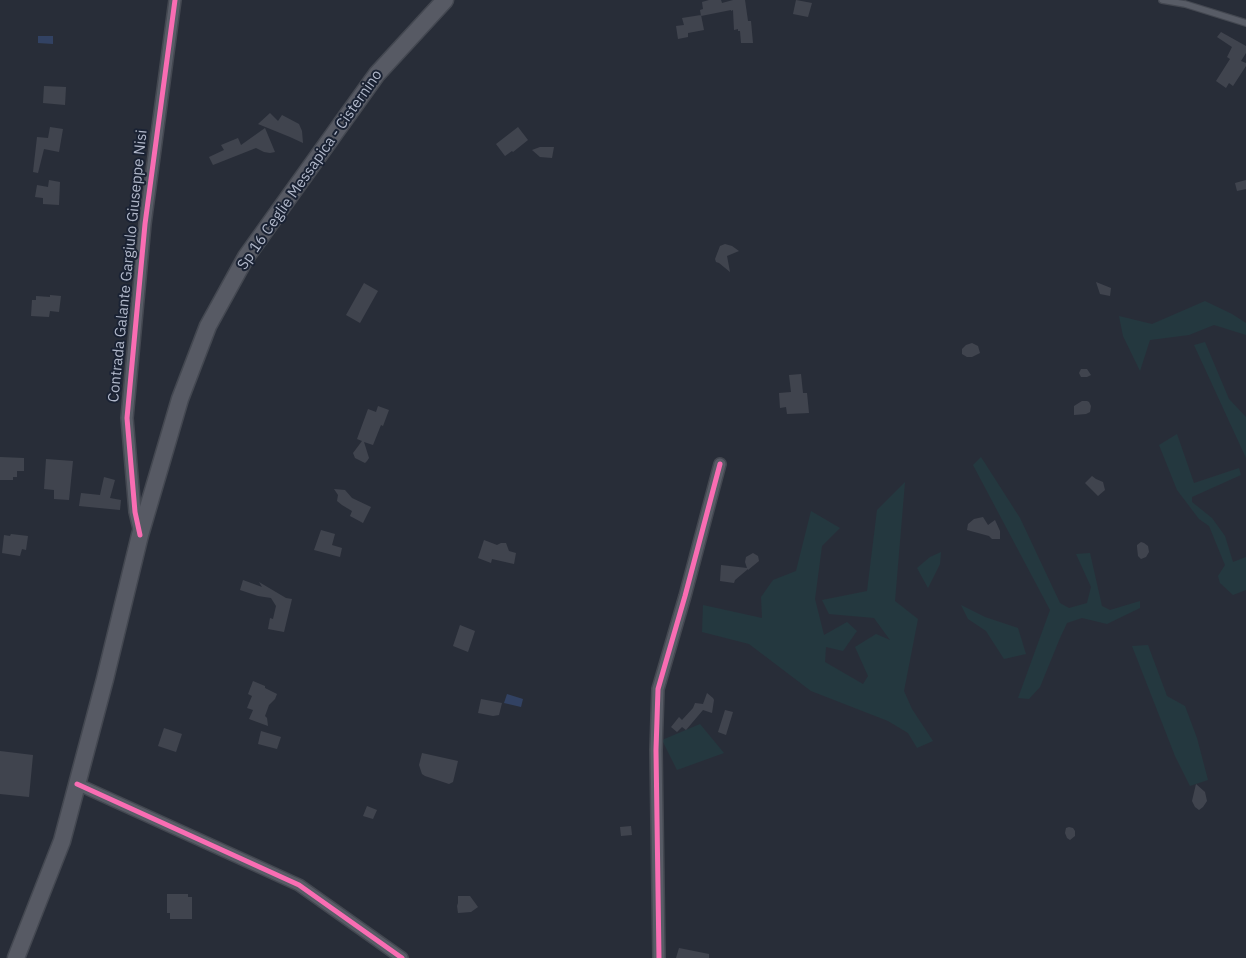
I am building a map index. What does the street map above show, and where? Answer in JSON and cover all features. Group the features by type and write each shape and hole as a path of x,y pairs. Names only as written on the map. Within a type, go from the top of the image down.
{"main road":[{"name":"Sp 16 Ceglie Messapica - Cisternino","path":"16,958 62,841 105,680 140,535 183,390 208,326 246,257 378,74 445,0"}],"street":[{"name":"Contrada Galante Gargiulo Giuseppe Nisi","path":"140,535 135,512 127,418 145,224 175,0"},
{"path":"659,958 656,750 658,689 720,464"},
{"path":"77,784 299,885 402,958"}],"lane":[{"path":"1162,0 1185,4 1246,23"}],"shaded area":[{"path":"1205,301 1246,323 1246,335 1214,325 1189,335 1150,340 1140,371 1123,336 1119,316 1152,324"},
{"path":"1205,342 1229,399 1246,417 1246,458 1194,345"},
{"path":"1177,434 1194,483 1239,468 1241,475 1192,497 1192,502 1212,518 1225,536 1233,562 1246,557 1246,590 1233,595 1220,583 1218,576 1225,565 1209,526 1199,519 1177,490 1159,445"},
{"path":"981,457 1020,518 1060,603 1069,608 1087,603 1091,587 1076,554 1090,553 1102,606 1110,610 1140,601 1140,608 1107,624 1082,618 1067,623 1040,687 1029,699 1018,698 1050,610 973,465"},
{"path":"905,482 895,601 918,619 904,691 912,709 933,741 917,748 908,733 888,721 811,691 749,644 702,632 703,605 762,618 761,597 773,580 796,571 811,511 840,528 822,546 815,599 824,635 847,622 857,631 843,651 826,647 825,662 863,684 868,676 855,647 876,634 890,640 874,618 829,614 822,600 867,591 877,510"},
{"path":"941,552 940,564 928,588 917,568 930,557"},
{"path":"961,605 985,617 1018,628 1026,654 1004,659 986,631 968,619"},
{"path":"1148,645 1167,696 1185,706 1197,738 1208,780 1190,786 1175,756 1132,646"},
{"path":"700,724 724,753 677,770 662,740"}],"water":[{"path":"38,36 53,36 53,44 38,43"},
{"path":"507,694 523,699 521,707 504,703"}],"building":[{"path":"721,0 722,3 733,0 745,0 748,21 751,21 753,43 741,43 740,31 738,29 734,30 733,10 701,16 702,2"},
{"path":"796,0 812,3 808,17 793,14"},
{"path":"701,15 704,30 688,33 688,37 678,39 676,26 684,25 682,18"},
{"path":"1221,32 1246,46 1246,53 1241,61 1246,63 1246,66 1233,86 1229,83 1226,88 1216,81 1230,59 1227,57 1232,47 1217,37"},
{"path":"44,86 66,87 65,105 43,103"},
{"path":"270,113 278,121 282,115 299,124 303,143 258,124"},
{"path":"50,127 63,129 59,152 44,149 38,173 33,172 37,137 48,138"},
{"path":"518,127 528,140 505,156 496,144"},
{"path":"265,128 275,152 264,152 256,148 213,165 209,157 224,150 221,145 238,138 241,145"},
{"path":"540,147 554,147 552,158 540,157 532,150"},
{"path":"49,180 60,182 59,205 43,204 43,198 35,197 37,185 48,187"},
{"path":"1246,180 1246,189 1237,191 1235,183"},
{"path":"725,244 739,251 727,256 730,272 716,262 715,259 720,246"},
{"path":"1096,282 1111,288 1110,296 1100,294"},
{"path":"364,283 378,291 360,323 346,315"},
{"path":"50,295 61,296 59,312 50,311 49,317 31,316 32,300 36,300 36,296 50,297"},
{"path":"972,343 978,346 980,353 972,357 962,354 962,349"},
{"path":"1081,369 1087,369 1091,375 1081,377 1079,373"},
{"path":"801,374 803,393 807,393 809,413 787,414 786,407 780,408 779,393 791,392 789,375"},
{"path":"1082,401 1089,402 1091,406 1090,412 1074,415 1074,406"},
{"path":"378,406 389,410 373,445 364,442 369,458 365,463 355,458 353,453 362,441 357,439 368,409 376,412"},
{"path":"0,457 24,458 24,471 17,471 17,477 13,477 13,480 0,480"},
{"path":"46,459 73,461 69,500 54,499 54,490 44,489"},
{"path":"1092,476 1103,482 1105,490 1098,496 1085,483"},
{"path":"104,477 115,480 110,498 121,500 120,510 79,506 81,493 100,495"},
{"path":"334,489 345,490 352,498 371,507 363,523 350,516 352,511 337,501 338,495"},
{"path":"983,517 988,525 995,520 1000,531 1000,539 992,539 989,536 967,530 968,524 974,519"},
{"path":"321,530 335,534 332,545 342,548 340,557 314,550"},
{"path":"11,534 28,536 26,550 22,549 20,556 2,553 4,535 10,536"},
{"path":"484,540 497,545 506,543 509,551 516,553 514,564 492,559 491,563 478,558"},
{"path":"1141,542 1148,546 1149,552 1146,557 1141,559 1138,556 1137,545"},
{"path":"753,553 758,556 759,561 735,580 734,583 720,581 721,565 747,568 746,557"},
{"path":"243,580 262,587 259,582 286,598 292,599 284,632 268,629 270,618 273,619 276,606 271,598 240,590"},
{"path":"460,625 475,631 468,652 453,646"},
{"path":"253,681 277,694 269,705 265,716 268,726 249,719 253,710 247,708 252,696 248,694"},
{"path":"707,693 714,700 712,713 703,710 686,730 682,727 677,732 671,727 679,717 682,720 695,703 703,704"},
{"path":"481,699 502,703 499,715 493,716 478,713"},
{"path":"725,710 733,712 726,735 718,732"},
{"path":"164,728 182,734 176,752 158,746"},
{"path":"261,731 281,737 277,749 258,744"},
{"path":"0,751 33,755 29,797 0,794"},
{"path":"422,753 458,761 453,782 449,784 422,774 419,765"},
{"path":"1196,784 1205,792 1207,801 1199,810 1192,801"},
{"path":"367,806 377,810 373,819 363,816"},
{"path":"631,826 632,835 621,836 620,827"},
{"path":"1069,827 1075,831 1075,836 1070,840 1065,833 1066,828"},
{"path":"167,894 188,894 188,897 192,897 192,919 170,919 170,913 167,913"},
{"path":"458,896 470,896 478,907 471,912 458,913"},
{"path":"679,948 709,954 709,958 676,958"}],"cycle path":[{"path":"140,535 135,512 127,418 145,224 175,0"},
{"path":"659,958 656,750 658,689 720,464"},
{"path":"77,784 299,885 402,958"}]}
